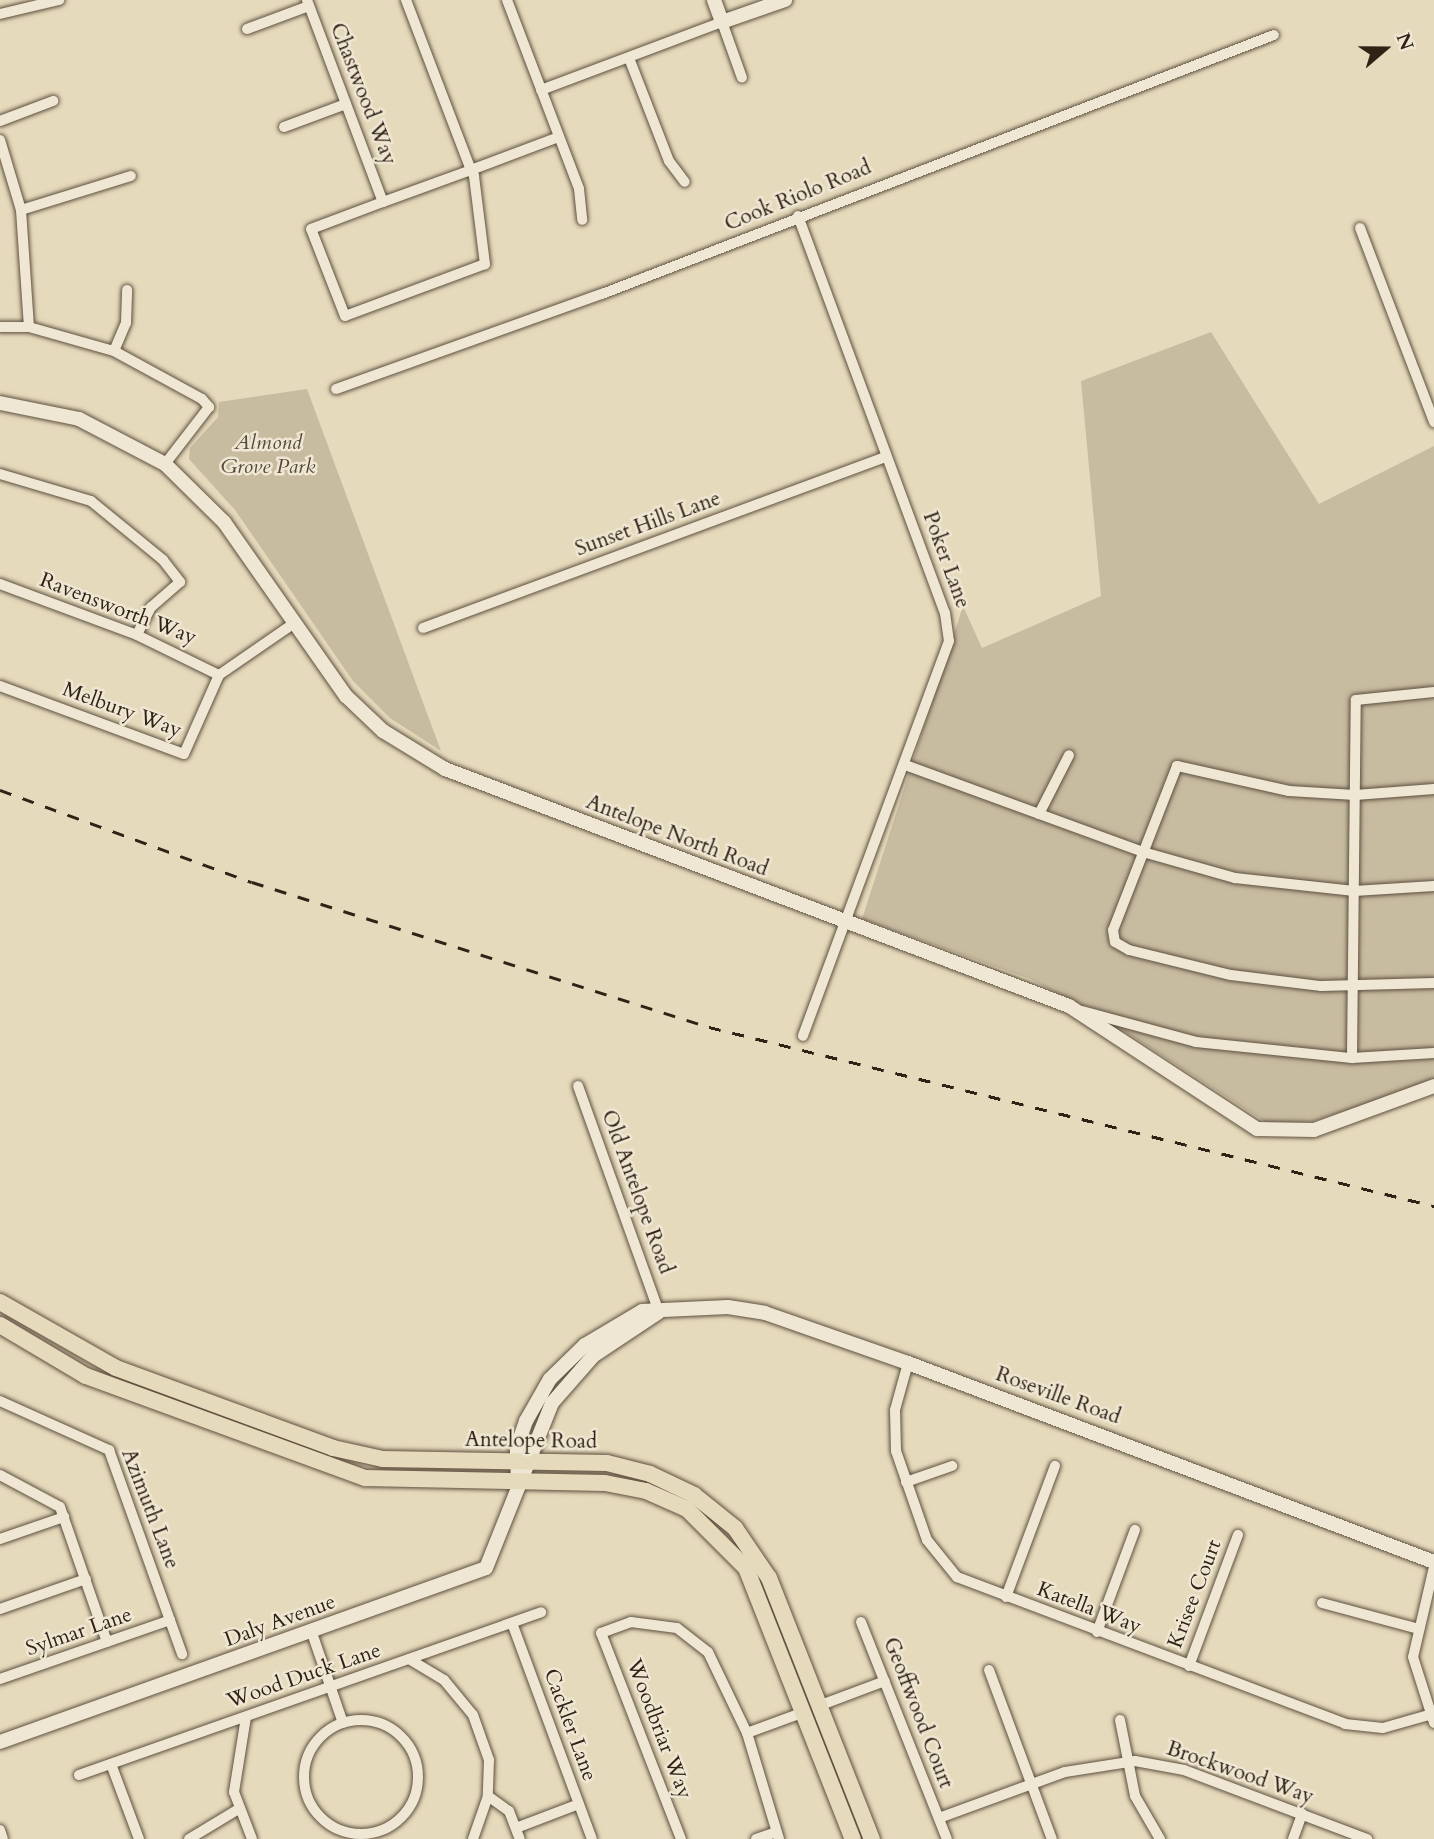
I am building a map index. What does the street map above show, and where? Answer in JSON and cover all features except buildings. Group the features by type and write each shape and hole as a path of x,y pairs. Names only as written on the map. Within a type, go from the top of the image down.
{"main road":[{"path":"714,0 722,22 785,0"},
{"name":"Antelope North Road","path":"0,403 79,419 165,464 223,522 293,624 355,706 422,757 1074,1009 1226,1113 1270,1132 1314,1130 1434,1086"},
{"name":"Antelope Road","path":"0,1302 76,1350 230,1410 368,1457 522,1461 637,1469 681,1487 722,1516 769,1578 872,1839"},
{"name":"Roseville Road","path":"659,1312 711,1307 765,1313 908,1363 1434,1562"},
{"path":"518,1482 522,1461 546,1414 572,1377 659,1312"},
{"path":"2,1331 22,1327 63,1351 76,1350"},
{"name":"Antelope Road","path":"2,1331 80,1373 365,1478 620,1485 687,1510 746,1568 785,1660 853,1839"},
{"path":"80,1373 97,1368 145,1387 158,1383"},
{"path":"160,1404 168,1396 230,1410"},
{"name":"Daly Avenue","path":"0,1742 312,1633 486,1568 518,1482"},
{"path":"785,1660 821,1705"},
{"path":"804,1712 842,1759"}],"street":[{"path":"0,14 59,0"},
{"path":"407,0 471,170 485,264 345,316 311,229 471,170 559,137"},
{"path":"507,0 582,198 583,220"},
{"path":"247,29 307,3"},
{"name":"Chastwood Way","path":"307,3 383,202"},
{"path":"541,90 722,22 742,78"},
{"name":"Cook Riolo Road","path":"336,388 1274,35"},
{"path":"629,58 669,161 685,182"},
{"path":"0,121 52,101"},
{"path":"284,127 346,104"},
{"path":"0,140 21,210 29,327"},
{"path":"21,210 131,176"},
{"name":"Poker Lane","path":"798,216 949,627 946,663 803,1036"},
{"path":"1360,228 1434,422"},
{"path":"114,351 126,323 127,290"},
{"path":"0,327 29,327 114,351 209,407 165,464"},
{"name":"Sunset Hills Lane","path":"423,628 885,457"},
{"path":"0,474 91,502 163,559 180,582 151,607 137,635"},
{"name":"Ravensworth Way","path":"0,584 137,635 219,675"},
{"path":"219,675 293,624"},
{"name":"Melbury Way","path":"0,686 184,754 219,675"},
{"path":"1352,1058 1355,986 1356,700 1434,692"},
{"path":"1038,814 1069,755"},
{"path":"908,766 1143,852 1235,878 1354,891 1434,886"},
{"path":"1434,789 1355,795 1289,791 1177,766 1113,930 1115,942 1220,973 1355,986 1434,983"},
{"path":"1074,1009 1196,1042 1352,1058 1434,1053"},
{"name":"Old Antelope Road","path":"578,1086 659,1312"},
{"name":"Katella Way","path":"908,1363 894,1424 906,1482 940,1561 968,1583 1360,1727 1398,1726 1431,1719"},
{"name":"Azimuth Lane","path":"0,1401 109,1450 182,1654"},
{"path":"906,1482 952,1466"},
{"path":"1006,1597 1055,1466"},
{"path":"0,1475 52,1498 64,1517 107,1642"},
{"path":"0,1539 64,1517"},
{"path":"1097,1632 1135,1530"},
{"name":"Krisee Court","path":"1189,1666 1238,1535"},
{"path":"1431,1719 1414,1671 1415,1628 1434,1567"},
{"path":"0,1609 86,1580"},
{"path":"1322,1603 1415,1628"},
{"name":"Wood Duck Lane","path":"79,1775 541,1612"},
{"name":"Sylmar Lane","path":"0,1679 170,1620"},
{"name":"Woodbriar Way","path":"681,1839 601,1633 644,1621 688,1634 714,1664 747,1733"},
{"name":"Geoffwood Court","path":"861,1622 947,1839"},
{"name":"Cackler Lane","path":"512,1623 592,1839"},
{"path":"312,1633 343,1723"},
{"path":"409,1659 464,1700 489,1761 488,1796 473,1839"},
{"path":"989,1670 1052,1839"},
{"path":"821,1705 885,1681"},
{"path":"756,1839 777,1835 747,1733 804,1712"},
{"path":"246,1717 235,1764 237,1810 252,1839"},
{"path":"1121,1720 1135,1796 1160,1839"},
{"path":"343,1723 384,1725 408,1745 416,1764 411,1804 382,1835 339,1830 310,1801 307,1759 325,1734 343,1723"},
{"name":"Brockwood Way","path":"939,1818 1030,1784 1128,1761 1184,1770 1367,1839"},
{"path":"111,1764 139,1839"},
{"path":"488,1796 509,1811 520,1839"},
{"path":"516,1828 579,1804"},
{"path":"189,1839 237,1810"},
{"path":"1293,1839 1302,1814"},
{"path":"0,1830 3,1839"}],"green space":[{"path":"1211,332 1319,504 1434,446 1434,1081 1314,1121 1270,1125 1104,1018 1030,979 862,919 963,606 982,648 1101,596 1081,381"},
{"name":"Almond Grove Park","path":"307,389 441,751 390,718 353,681 235,510 189,459 190,448 218,417 219,402"}],"railway":[{"path":"0,790 252,882 709,1027 1434,1206"}]}
